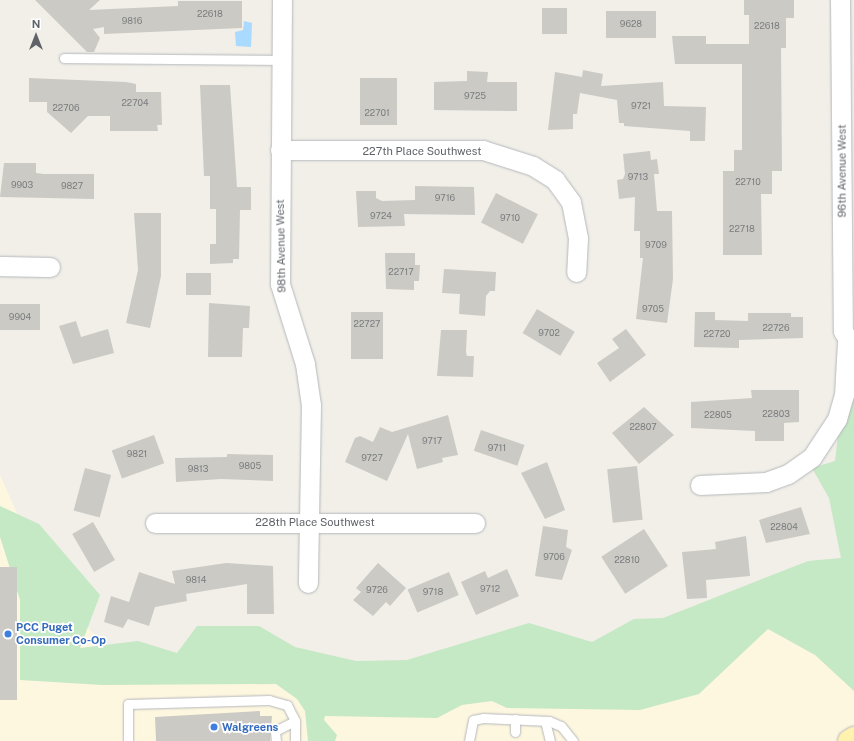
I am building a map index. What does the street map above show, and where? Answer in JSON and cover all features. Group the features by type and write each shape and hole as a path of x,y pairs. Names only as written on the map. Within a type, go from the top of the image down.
{"main road":[{"path":"848,741 854,738"}],"street":[{"name":"98th Avenue West","path":"282,0 280,284 305,364 311,405 311,521 308,583"},
{"name":"96th Avenue West","path":"700,485 766,482 788,474 812,457 837,419 844,395 850,345 843,331 840,0"},
{"name":"227th Place Southwest","path":"280,150 483,150 533,166 555,180 571,202 578,238 576,272"},
{"path":"0,266 50,267"},
{"name":"228th Place Southwest","path":"155,523 311,521 475,523"}],"lane":[{"path":"64,58 281,60"},
{"path":"128,741 128,704 269,700 287,705 295,721 295,741"},
{"path":"515,719 515,732"},
{"path":"469,741 473,720 515,719 545,721 561,726 573,741"},
{"path":"276,741 275,731 295,721"},
{"path":"545,721 550,741"}],"shaded area":[{"path":"0,475 45,576 127,674 607,660 820,575 854,694 854,741 0,741"}],"green space":[{"path":"854,395 854,691 815,655 768,629 699,694 640,710 507,708 492,701 462,705 437,718 325,716 324,720 337,735 335,741 308,741 305,711 297,699 276,684 102,685 20,680 20,600 0,537 0,506 39,524 100,595 80,648 138,641 177,653 197,626 259,626 295,647 356,661 407,660 529,623 592,642 634,619 663,618 808,561 841,558 829,498 812,468 835,461 839,427"}],"water":[{"path":"244,21 252,23 251,47 236,46 235,32 243,30"}],"building":[{"path":"35,0 100,0 89,10 178,6 178,1 242,1 242,28 104,34 104,27 93,29 100,38 94,52 87,52"},
{"path":"744,0 794,0 794,18 786,18 786,48 781,48 782,171 772,171 772,194 761,194 762,255 723,255 723,171 734,171 734,150 742,150 742,64 675,64 672,36 706,36 706,44 749,44 749,15 744,15"},
{"path":"542,8 567,8 567,34 542,34"},
{"path":"606,11 656,11 656,38 606,38"},
{"path":"583,70 603,74 601,86 663,82 664,106 706,107 705,141 690,141 690,131 624,126 624,123 619,123 617,100 580,93 577,114 573,114 573,129 548,130 555,72 582,77"},
{"path":"467,71 488,72 487,82 517,82 517,111 434,110 434,82 467,81"},
{"path":"29,78 126,82 136,84 136,92 161,92 162,125 157,125 158,131 110,131 110,116 88,116 71,133 47,112 47,102 29,102"},
{"path":"360,78 397,78 397,125 360,125"},
{"path":"200,85 230,85 237,187 251,187 251,210 240,210 239,259 233,259 233,263 210,264 210,244 216,244 216,209 210,209 210,176 204,176"},
{"path":"650,151 651,160 657,159 659,174 654,174 657,211 672,211 673,279 667,323 636,319 643,258 640,258 640,231 634,231 635,197 619,199 617,180 623,179 625,174 623,154"},
{"path":"4,163 36,163 36,173 44,174 94,174 94,199 0,197"},
{"path":"415,186 474,187 475,215 404,214 405,226 358,227 356,191 376,191 376,198 382,201 415,200"},
{"path":"496,193 538,214 523,244 481,222"},
{"path":"134,213 161,213 161,276 150,328 126,323 138,270"},
{"path":"385,253 415,253 415,265 420,265 419,281 414,281 414,290 386,289"},
{"path":"444,269 496,272 495,291 490,291 486,296 485,316 459,314 460,294 442,293"},
{"path":"186,273 211,273 211,295 186,295"},
{"path":"209,303 250,306 249,328 243,328 242,357 208,357"},
{"path":"0,304 40,304 40,330 0,330"},
{"path":"537,309 575,332 560,356 523,333"},
{"path":"351,312 383,312 383,359 351,359"},
{"path":"695,312 715,312 715,320 748,321 748,313 791,313 791,317 803,317 803,338 739,340 739,348 694,347"},
{"path":"76,321 81,337 108,329 114,353 73,364 59,326"},
{"path":"626,329 646,355 610,382 597,363 619,348 612,339"},
{"path":"441,330 467,330 466,352 467,356 474,356 473,377 437,376"},
{"path":"751,390 799,390 799,422 784,423 784,441 755,441 755,431 691,428 691,402 752,398"},
{"path":"644,407 674,435 639,464 612,433"},
{"path":"448,415 458,455 442,458 443,462 417,469 408,434 387,481 345,462 355,438 360,436 373,442 380,427 392,432"},
{"path":"481,430 524,445 517,466 474,451"},
{"path":"154,435 164,463 122,479 112,450"},
{"path":"227,454 273,455 273,481 221,479 176,482 175,458 227,457"},
{"path":"547,462 565,510 545,519 521,473"},
{"path":"637,466 643,520 613,523 607,469"},
{"path":"85,468 111,475 100,517 74,511"},
{"path":"801,507 810,534 766,543 759,520"},
{"path":"93,522 115,560 94,572 72,534"},
{"path":"543,526 568,530 566,547 572,550 562,580 535,576"},
{"path":"644,529 668,566 625,594 601,557"},
{"path":"746,536 750,576 706,580 707,598 687,599 682,552 716,549 715,542"},
{"path":"226,563 273,566 274,614 247,614 247,584 186,594 187,601 155,607 149,626 128,619 123,628 104,622 111,596 129,602 139,572 175,584 172,571"},
{"path":"378,563 406,588 390,606 386,602 373,616 353,600 361,592 356,588"},
{"name":"PCC Puget Consumer Co-Op","path":"0,567 17,567 17,700 0,700"},
{"path":"507,569 519,596 476,615 461,582 485,571 488,578"},
{"path":"449,572 459,595 417,613 408,590"},
{"name":"Walgreens","path":"260,711 260,716 272,716 270,741 156,741 155,717"}],"place":[{"name":"PCC Puget Consumer Co-Op","path":"8,634"},
{"name":"Walgreens","path":"214,727"}]}
